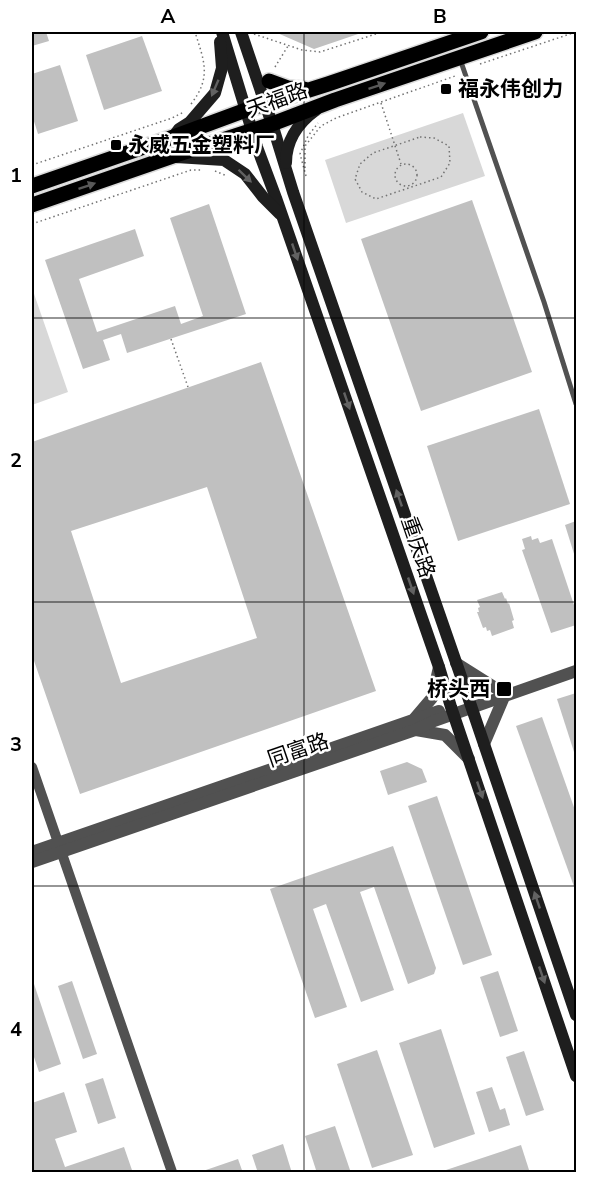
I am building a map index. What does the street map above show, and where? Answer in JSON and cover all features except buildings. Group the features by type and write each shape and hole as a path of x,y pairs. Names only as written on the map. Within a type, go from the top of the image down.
{"main road":[{"name":"重庆路","path":"220,32 252,131 439,667 576,1076"},
{"path":"173,137 215,93 222,68 220,32"},
{"name":"重庆路","path":"245,32 247,48 297,203 576,1015"},
{"name":"天福路","path":"32,186 246,110 481,32"},
{"name":"天福路","path":"32,205 272,124 322,112 461,64 535,32"},
{"path":"247,48 260,73 272,74 288,88 313,88"},
{"path":"287,170 289,142 294,133 304,119 322,112"},
{"path":"172,157 224,160 245,174 283,217"}],"street":[{"path":"456,663 503,694 484,744"},
{"name":"同富路","path":"503,694 576,665"},
{"path":"439,667 432,698 414,725 445,735 470,760"},
{"name":"同富路","path":"32,862 59,848 452,711 576,671"},
{"path":"32,767 172,1173"},
{"name":"同富路","path":"32,852 59,848"}],"lane":[{"path":"461,64 544,302 576,404"}],"path":[{"path":"191,103 198,94 205,75 204,62 195,32"},
{"path":"245,32 302,50 320,52 382,32"},
{"path":"398,92 461,64 576,32"},
{"path":"272,74 288,46"},
{"path":"322,112 300,154 306,176 305,146 321,126 336,118 455,76"},
{"path":"200,89 204,90"},
{"path":"381,102 402,165"},
{"path":"32,165 184,112"},
{"path":"420,137 434,138 449,146 450,163 441,177 409,187 376,199 362,192 355,179 360,164 373,153 395,145 420,137"},
{"path":"402,165 412,166 416,172 416,179 409,187 402,186 396,181 395,173 402,165"},
{"path":"32,224 191,170 202,170"},
{"path":"213,170 229,177"},
{"path":"171,339 188,387"}],"shaded area":[{"path":"463,113 485,176 346,223 325,160"},
{"path":"32,288 68,392 32,405"}],"place":[{"name":"福永伟创力","path":"446,89"},
{"name":"永威五金塑料厂","path":"116,145"},
{"name":"桥头西","path":"504,689"}]}
